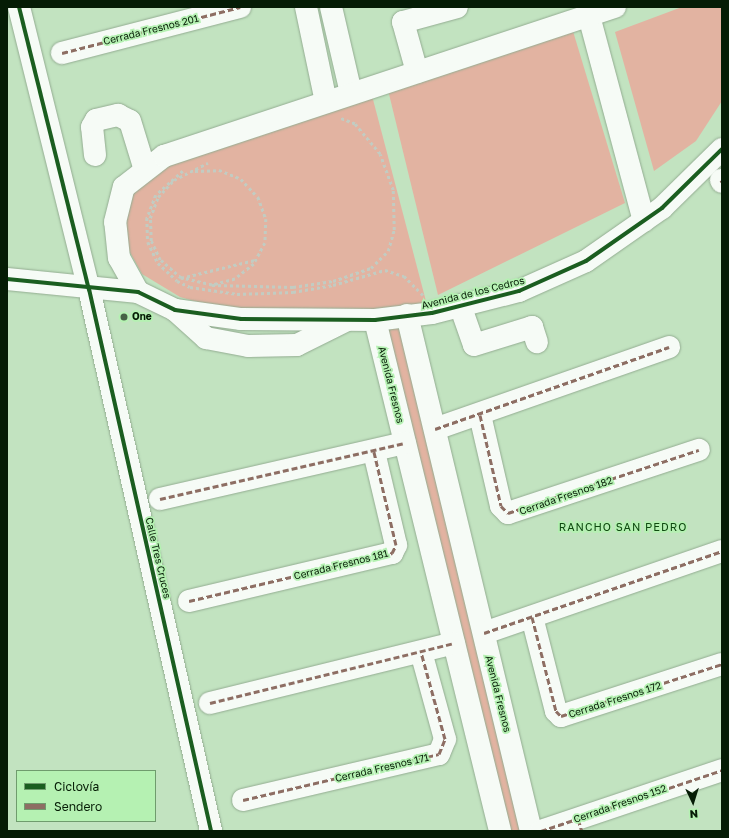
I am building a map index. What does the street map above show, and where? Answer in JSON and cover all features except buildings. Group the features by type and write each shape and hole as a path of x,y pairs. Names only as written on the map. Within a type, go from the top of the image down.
{"street":[{"name":"Calle Tres Cruces","path":"20,7 90,289 211,831"},
{"name":"Cerrada Fresnos 201","path":"62,53 240,7"},
{"path":"306,7 333,113"},
{"path":"331,7 351,94"},
{"path":"417,72 403,22 457,7"},
{"path":"138,292 120,258 115,222 124,187 164,156 333,113 351,94 615,7"},
{"path":"589,16 644,221"},
{"path":"95,155 92,127 96,120 118,115 130,121 145,170"},
{"name":"Avenida de los Cedros","path":"138,292 175,310 206,338 248,346 297,346 348,320 375,320 432,313 519,291 553,278 586,262 644,221 722,149"},
{"path":"7,279 90,289 138,292"},
{"path":"460,305 474,345 532,327"},
{"name":"Avenida Fresnos","path":"407,315 531,831"},
{"name":"Avenida Fresnos","path":"375,320 500,831"},
{"path":"435,429 480,415 669,347"},
{"name":"Cerrada Fresnos 182","path":"480,415 501,506 508,513 699,450"},
{"path":"160,499 374,452 405,443"},
{"name":"Cerrada Fresnos 181","path":"189,601 392,553 396,545 374,452"},
{"path":"484,633 722,551"},
{"path":"435,566 465,557"},
{"name":"Cerrada Fresnos 172","path":"532,617 556,711 561,716 722,664"},
{"path":"210,703 454,643"},
{"name":"Cerrada Fresnos 171","path":"243,800 439,754 445,739 421,652"},
{"name":"Cerrada Fresnos 152","path":"541,831 580,825 722,770"}],"path":[{"path":"216,158 196,171 174,180 158,197 150,218 151,241 160,260 181,278 212,285 293,287 333,280 370,268 388,251 394,230 393,190 380,154 355,124 339,118 333,113"},
{"path":"206,158 172,177 156,195 147,218 148,242 158,263 177,281 190,287 237,294 293,292 333,285 385,270 404,276 423,295 432,313"},
{"path":"196,171 219,170 234,176 258,197 266,219 264,243 256,260 235,279 212,285"},
{"path":"181,278 256,260"}],"shaded area":[{"path":"682,7 722,7 722,101 696,141 654,171 615,32"},
{"path":"572,28 625,203 438,295 388,90"},
{"path":"370,88 427,305 401,311 243,315 180,297 142,274 123,240 125,211 136,184 168,161"},
{"path":"407,315 531,831 500,831 375,320"}],"marked path":[{"path":"62,53 240,7"},
{"path":"435,429 669,347"},
{"path":"480,415 501,506 508,513 699,450"},
{"path":"160,499 405,443"},
{"path":"189,601 392,553 396,545 374,452"},
{"path":"484,633 722,551"},
{"path":"532,617 556,711 561,716 722,664"},
{"path":"210,703 454,643"},
{"path":"243,800 439,754 445,739 421,652"},
{"path":"541,831 722,770"},
{"path":"578,819 582,831"}],"cycle path":[{"path":"19,7 89,289 211,831"},
{"path":"7,279 138,292 175,310 241,319 375,320 432,313 519,291 586,261 662,208 722,149"}],"place":[{"name":"One","path":"124,317"}],"district":[{"name":"RANCHO SAN PEDRO","path":"623,527"}]}
